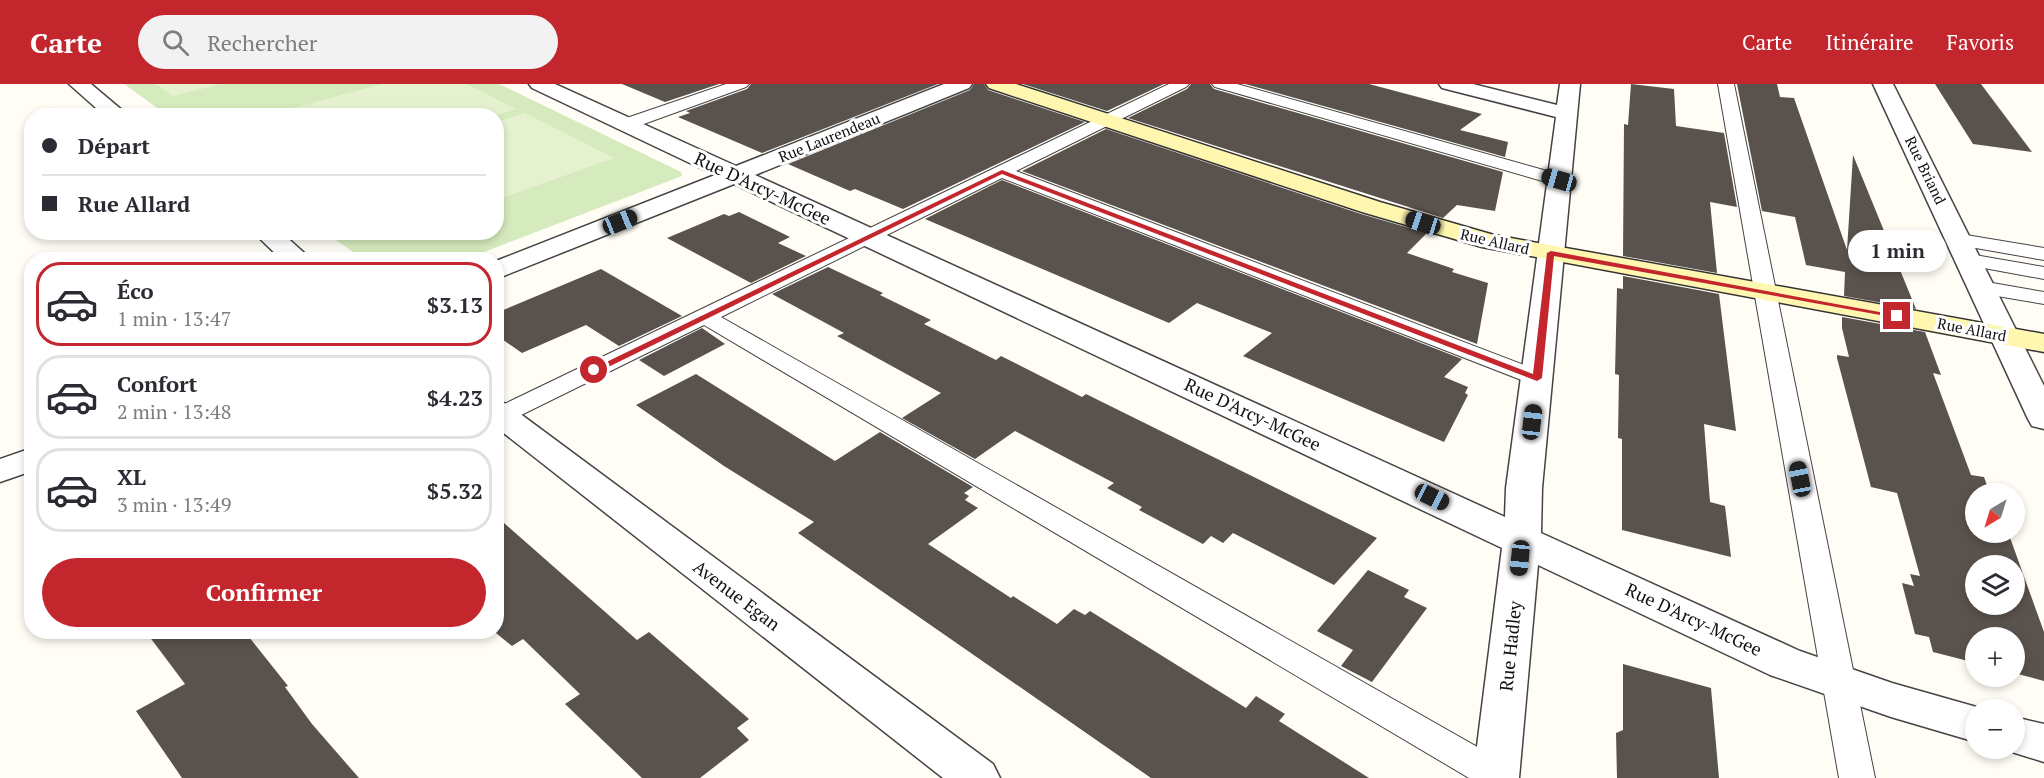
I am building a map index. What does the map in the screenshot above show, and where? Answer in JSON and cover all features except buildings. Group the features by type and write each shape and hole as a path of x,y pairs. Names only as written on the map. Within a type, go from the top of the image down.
{"street":[{"path":"79,84 109,108"},
{"name":"Rue D'Arcy-McGee","path":"538,84 1785,663 1840,683 1965,721"},
{"name":"Rue Laurendeau","path":"504,268 962,84"},
{"name":"Rue Allard","path":"996,84 1423,223 1491,242 2044,343"},
{"path":"1449,84 1567,114"},
{"name":"Rue Hadley","path":"1496,777 1522,539 1524,488 1570,84"},
{"name":"Rue Briand","path":"1883,84 1965,250 2044,419"},
{"path":"275,240 289,252"},
{"name":"Avenue Egan","path":"504,417 977,778"},
{"path":"0,471 24,462"},
{"path":"2025,738 2044,743"}],"lane":[{"path":"624,124 741,84"},
{"path":"504,411 1181,84"},
{"path":"1220,84 1559,180"},
{"path":"1726,84 1857,778"},
{"path":"1002,172 1537,378"},
{"path":"1965,250 2044,254"},
{"path":"1965,250 2044,273"},
{"path":"1981,286 2044,298"},
{"path":"704,316 1496,777"}],"green space":[{"path":"124,84 499,84 681,172 682,176 484,252 353,252 336,240 504,240 504,108 157,108"},
{"path":"156,84 221,84 173,96"},
{"path":"382,84 467,84 516,109 504,113 504,108 293,108"},
{"path":"525,113 614,158 504,197 504,120"}],"route":[{"path":"594,370 1002,172 1537,378 1551,253 1897,316"}]}
